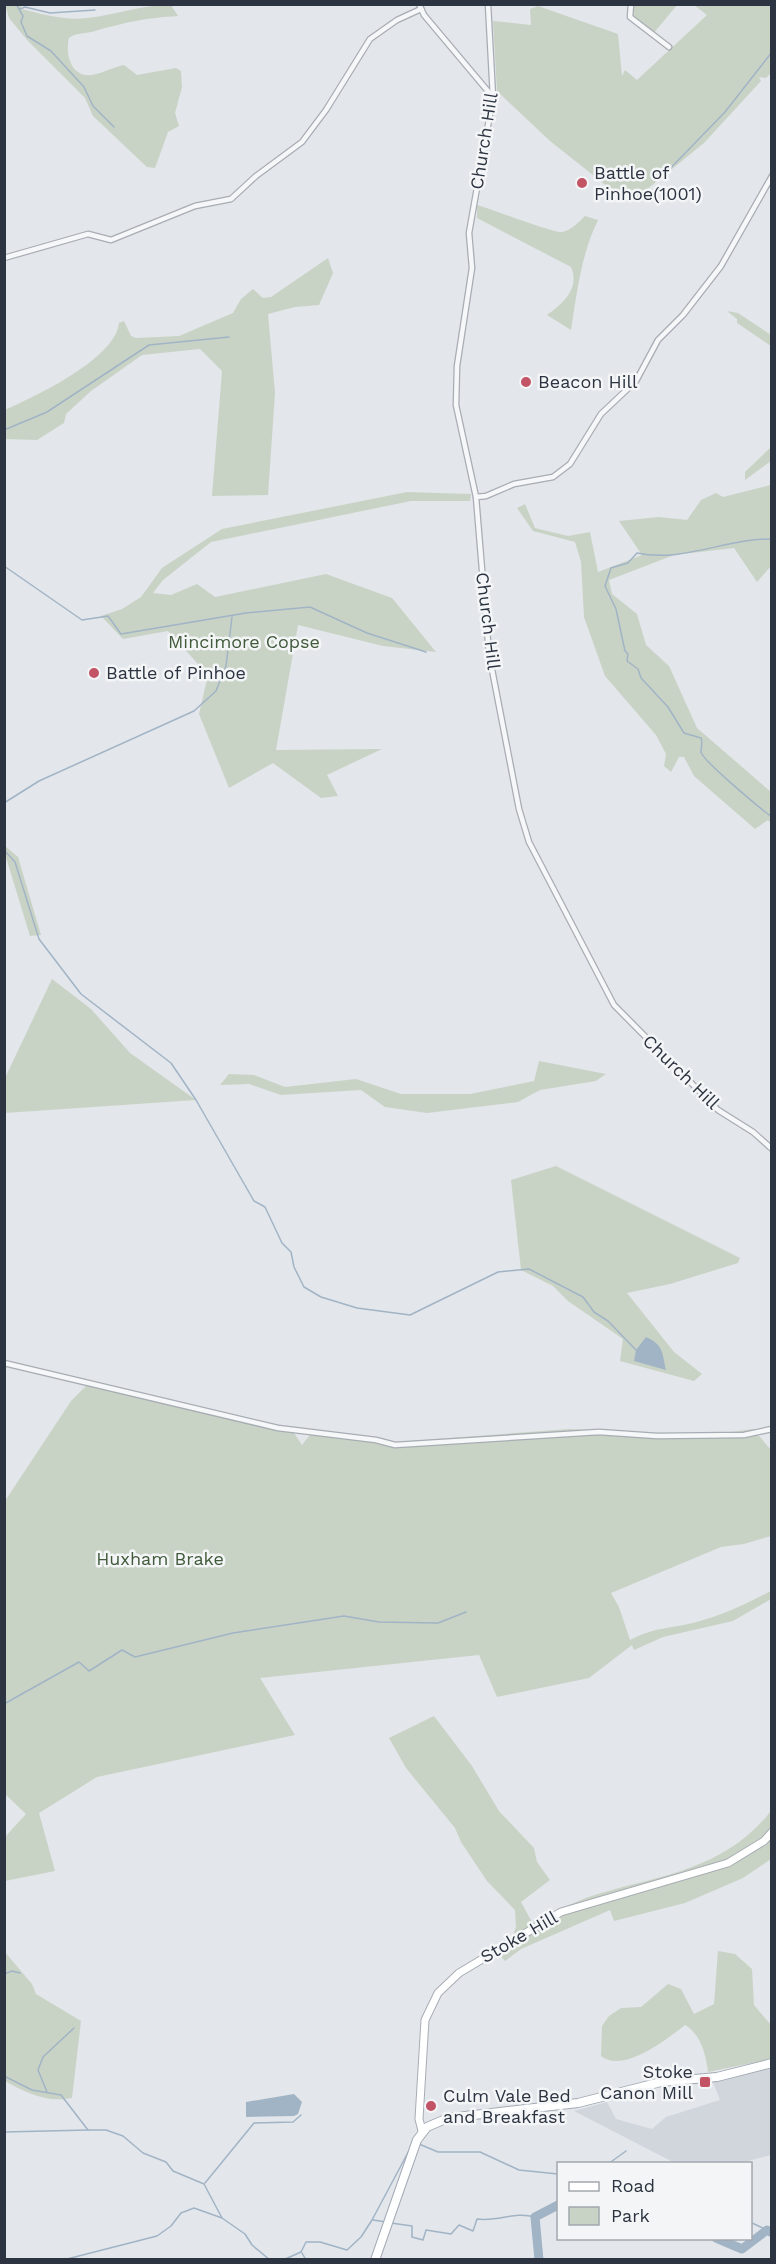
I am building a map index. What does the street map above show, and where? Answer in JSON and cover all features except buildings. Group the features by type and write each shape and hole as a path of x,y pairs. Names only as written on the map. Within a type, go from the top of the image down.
{"main road":[{"path":"375,2259 417,2140 422,2131 448,2118 578,2103 662,2082 717,2077 771,2063"}],"street":[{"name":"Church Hill","path":"488,4 493,97 469,233 472,268 456,386 456,405 476,497 489,654 514,789 529,842 615,1005 718,1110 753,1132 771,1149"},
{"path":"631,4 630,16 669,47"},
{"path":"4,258 88,234 111,240 195,206 231,200 256,176 302,142 370,39 420,7 493,97"},
{"path":"476,497 486,496 514,484 553,477 570,464 601,414 636,381 658,340 683,315 722,266 771,176"},
{"path":"4,1363 278,1428 376,1440 395,1445 599,1432 657,1436 744,1436 771,1430"},
{"name":"Stoke Hill","path":"422,2131 418,2119 425,2019 438,1994 459,1973 561,1912 728,1863 764,1841 771,1832"}],"shaded area":[{"path":"771,2067 771,2155 744,2162 673,2162 574,2111 607,2102 616,2119 652,2129 666,2117 720,2100 713,2082"}],"green space":[{"path":"5,4 21,5 21,9 46,15 79,19 150,6 171,5 178,16 136,21 78,34 69,38 68,44 71,64 79,73 85,75 124,65 137,75 176,68 181,71 182,87 175,113 179,126 168,132 155,168 147,167 93,116 85,98 28,41 9,18"},
{"path":"632,5 677,5 653,34 630,17"},
{"path":"694,5 771,5 771,73 766,78 759,77 761,81 704,143 635,199 627,202 550,141 497,91 493,21 531,25 530,9 538,6 618,34 622,76 625,70 637,80 707,15"},
{"path":"477,205 557,232 568,230 585,216 598,220 584,260 571,330 547,315 564,300 572,288 571,267 477,218"},
{"path":"328,258 333,273 319,305 295,307 268,314 275,393 268,495 212,496 222,371 200,349 142,355 91,391 66,414 64,423 37,440 5,439 5,410 54,386 89,363 104,350 114,337 119,323 124,321 131,336 136,338 179,336 233,313 241,299 253,289 263,298 271,297"},
{"path":"727,311 738,313 771,335 771,346 737,323 737,319"},
{"path":"771,447 771,461 745,480 745,472"},
{"path":"771,485 771,566 757,582 734,548 674,555 609,580 612,594 637,614 646,645 669,666 697,728 771,792 771,823 768,820 755,829 694,776 684,757 679,757 671,772 664,766 666,754 656,735 605,676 584,617 581,562 575,542 533,531 517,508 525,504 535,528 568,536 590,532 598,572 642,555 619,521 659,517 687,520 701,500 716,493 723,497"},
{"name":"Mincimore Copse","path":"407,492 471,494 470,501 411,501 211,542 163,580 153,593 171,595 197,584 215,597 326,574 392,598 436,652 383,646 298,625 276,750 382,749 327,775 338,796 321,798 273,763 229,788 199,714 208,675 168,631 123,639 101,616 122,609 141,597 162,568 222,529"},
{"path":"5,846 18,857 41,935 30,936 5,854"},
{"path":"52,979 91,1009 130,1053 196,1100 5,1113 5,1078"},
{"path":"539,1061 606,1074 596,1081 540,1090 518,1102 427,1113 385,1107 361,1090 281,1095 249,1084 220,1085 229,1074 254,1075 285,1087 356,1079 401,1094 470,1094 534,1081"},
{"path":"556,1166 740,1258 738,1263 670,1284 627,1293 674,1352 702,1374 694,1381 620,1361 623,1339 568,1301 553,1286 521,1270 511,1180"},
{"name":"Huxham Brake","path":"90,1382 294,1433 302,1445 310,1435 395,1442 570,1429 702,1436 753,1429 771,1450 771,1536 744,1544 721,1547 611,1593 619,1607 630,1640 655,1630 713,1617 771,1591 771,1599 733,1621 663,1637 634,1650 632,1645 589,1678 497,1697 479,1655 260,1678 295,1735 97,1777 39,1813 55,1871 5,1881 5,1837 26,1814 5,1794 5,1501 71,1401"},
{"path":"434,1716 472,1766 499,1811 534,1848 537,1862 550,1880 521,1902 532,1922 586,1898 696,1866 736,1845 771,1811 771,1859 743,1878 685,1903 614,1921 610,1910 521,1949 505,1961 497,1952 509,1945 516,1927 515,1910 487,1881 461,1842 455,1828 406,1768 389,1738"},
{"path":"4,1951 32,1984 36,1994 81,2021 72,2098 54,2099 37,2096 5,2081"},
{"path":"718,1951 735,1954 752,1969 754,2005 771,2025 771,2059 708,2072 699,2039 685,2025 656,2046 632,2058 621,2061 601,2056 602,2026 609,2016 621,2008 641,2007 668,1984 681,1989 694,2014 714,2004"}],"water":[{"path":"646,1337 659,1346 666,1370 634,1361 636,1350"},
{"path":"294,2094 302,2102 298,2114 294,2116 246,2117 246,2102"}],"waterway":[{"path":"16,4 23,16 21,22 27,36 51,51 84,87 93,106 114,127"},
{"path":"20,9 25,7 50,13 95,10"},
{"path":"661,178 725,112 772,52"},
{"path":"4,430 47,412 149,345 229,337"},
{"path":"772,539 739,542 670,555 637,553 628,563 611,568 605,586 616,609 625,651 628,654 627,661 638,669 641,678 668,707 684,733 701,738 701,752 711,765 772,817"},
{"path":"4,566 82,620 108,616 121,634 246,613 310,607 367,633 426,652"},
{"path":"4,803 39,781 194,711 216,691 226,666 232,617"},
{"path":"4,850 15,862 39,939 81,994 171,1063 196,1100 254,1201 265,1207 282,1243 291,1252 294,1267 304,1287 321,1297 357,1308 410,1315 498,1272 529,1269 583,1297 594,1312 608,1321 636,1350"},
{"path":"4,1704 79,1662 89,1671 122,1650 135,1657 233,1633 344,1616 379,1622 438,1623 466,1612"},
{"path":"4,1974 12,1971 20,1973"},
{"path":"47,2092 38,2070 43,2057 74,2028"},
{"path":"4,2076 32,2090 61,2095 88,2130 106,2130 123,2136 143,2153 166,2162 173,2171 204,2184 222,2218"},
{"path":"205,2183 254,2123 293,2122 301,2115"},
{"path":"4,2132 88,2130"},
{"path":"419,2144 438,2152 480,2152 519,2170 557,2174"},
{"path":"283,2260 301,2252 306,2242 320,2242 347,2250 361,2237 372,2220 412,2145"},
{"path":"611,2162 626,2151"},
{"path":"539,2260 535,2217 557,2206"},
{"path":"63,2260 157,2236 171,2226 181,2213 194,2208 222,2218 245,2234 252,2245 270,2260"},
{"path":"391,2223 412,2226 412,2237 423,2240 426,2230 451,2234 459,2225 473,2231 477,2219 520,2215 535,2217"},
{"path":"373,2220 386,2222"},
{"path":"752,2223 767,2230"},
{"path":"721,2240 742,2249 767,2230 772,2233"},
{"path":"302,2253 306,2260"}],"place":[{"name":"Battle of Pinhoe(1001)","path":"582,183"},
{"name":"Beacon Hill","path":"526,382"},
{"name":"Battle of Pinhoe","path":"94,673"},
{"name":"Stoke Canon Mill","path":"705,2082"},
{"name":"Culm Vale Bed and Breakfast","path":"431,2106"}]}
